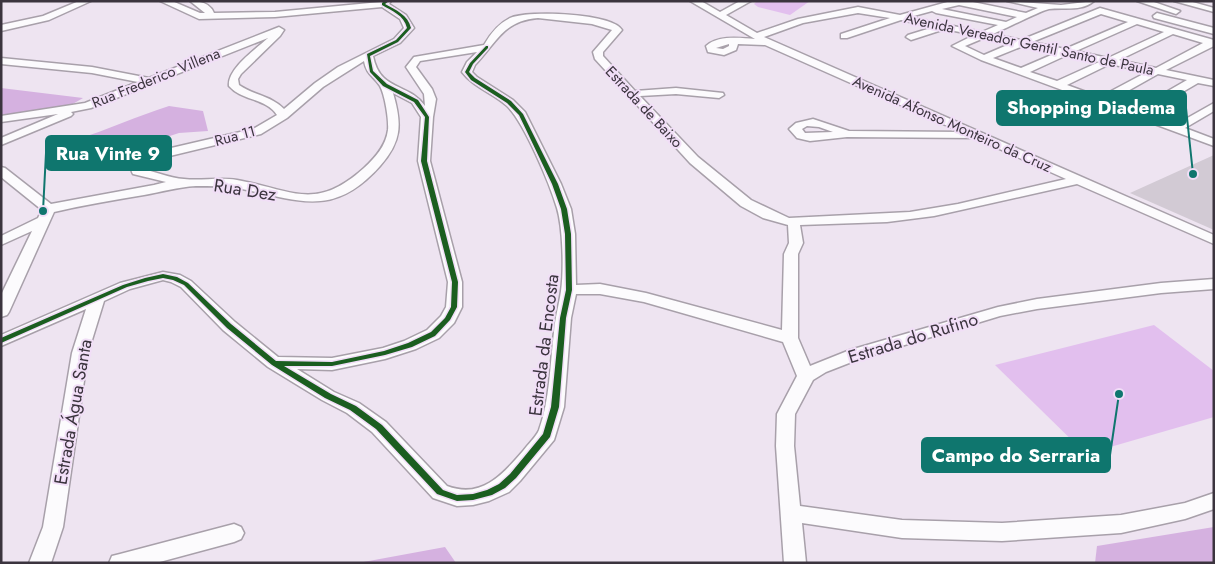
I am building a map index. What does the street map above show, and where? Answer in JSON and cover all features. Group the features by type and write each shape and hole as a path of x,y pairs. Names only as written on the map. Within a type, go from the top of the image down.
{"street":[{"path":"1,28 42,20 87,1"},
{"path":"164,1 199,16 286,14 385,2 404,17 408,22 409,28 396,41 368,55 371,71 385,85 416,101 427,117"},
{"path":"194,1 208,10 210,16"},
{"path":"321,1 329,8"},
{"name":"Avenida Afonso Monteiro da Cruz","path":"694,1 762,39 1214,240"},
{"path":"720,15 747,1"},
{"path":"1011,1 1066,7 1080,6 1090,1"},
{"path":"1141,1 1186,14"},
{"path":"1178,1 1211,10"},
{"path":"1205,1 1211,10 1214,20"},
{"path":"844,36 929,8 961,2 1026,16"},
{"path":"929,8 1005,24"},
{"path":"1043,9 960,43 957,46 1021,72 1214,143"},
{"name":"Avenida Vereador Gentil Santo de Paula","path":"762,39 801,21 820,19 858,10 902,17 1158,70 1208,77"},
{"path":"984,58 1100,11 1212,42"},
{"path":"1148,13 1214,31"},
{"path":"283,116 273,103 239,90 234,86 233,79 237,72 276,37 286,14"},
{"name":"Estrada de Baixo","path":"487,46 493,33 501,26 508,21 524,16 558,16 607,24 616,28 617,30 597,55 634,94 674,141 694,160 761,216 785,224 787,242 792,248 790,338 806,376"},
{"path":"820,19 854,33"},
{"path":"1021,72 1137,21"},
{"path":"911,38 944,26"},
{"name":"Rua Frederico Villena","path":"1,119 87,106 279,30"},
{"path":"1058,85 1173,31"},
{"path":"734,42 762,39"},
{"path":"1101,101 1212,42"},
{"path":"1,342 98,297 147,279 163,276 175,278 186,284 229,326 274,363 332,364 385,353 410,345 432,334 448,319 454,307 455,282 424,161 427,117 431,107 430,94 426,86 413,73 412,63 417,59 487,46"},
{"name":"Estrada da Encosta","path":"274,363 328,396 353,408 380,426 440,492 457,498 489,493 502,486 513,476 547,435 555,407 563,318 569,290 568,234 564,209 555,184 521,114 509,102 473,80 467,72 471,64 487,46"},
{"name":"Rua 11","path":"184,183 144,174 137,171 136,167 145,158 257,132 283,116 342,69 368,55"},
{"path":"1,61 92,70 148,81"},
{"path":"1136,114 1208,77"},
{"name":"Rua Dez","path":"1,241 46,215 184,183 237,184 305,199 336,195 367,173 384,154 393,137 395,121 385,85"},
{"path":"634,94 666,90 700,91 719,95"},
{"path":"1,142 87,106"},
{"path":"1176,129 1214,106"},
{"path":"847,134 978,136"},
{"path":"1,172 46,215 1,312"},
{"path":"785,224 815,220 887,218 925,213 1078,180"},
{"name":"Estrada do Rufino","path":"806,376 820,368 856,354 998,312 1037,304 1104,295 1214,284"},
{"path":"569,290 600,289 646,298 790,338"},
{"name":"Estrada Água Santa","path":"40,563 53,527 80,353 98,297"},
{"path":"796,563 785,446 786,414 806,376"},
{"path":"791,513 902,529 1002,532 1120,524 1184,512 1214,501"},
{"path":"120,563 234,533"}],"shaded area":[{"path":"757,1 810,1 790,15 758,7 754,4"},
{"path":"1,88 83,98 71,105 1,115"},
{"path":"169,106 203,111 208,131 179,133 142,145 108,145 72,151 75,140"},
{"path":"1154,325 1214,371 1214,417 1086,454 995,365"},
{"path":"1214,527 1214,563 1095,563 1097,546"},
{"path":"445,547 456,563 358,563"}],"building":[{"path":"1214,155 1214,230 1130,193"}],"cycle path":[{"path":"1,341 125,286 163,276 175,278 186,284 229,326 274,363 332,364 385,353 410,345 433,334 448,319 454,307 455,282 424,161 427,117 416,101 385,85 371,71 368,55 397,41 409,28 403,17 383,4 387,1"},
{"path":"275,363 328,396 353,408 379,427 440,492 457,498 489,493 502,486 513,476 547,435 555,407 563,318 569,290 568,234 564,209 555,184 521,114 509,102 473,79 467,72 471,64 487,47"}],"place":[{"name":"Shopping Diadema","path":"1193,174"},
{"name":"Rua Vinte 9","path":"43,211"},
{"name":"Campo do Serraria","path":"1119,394"}]}
